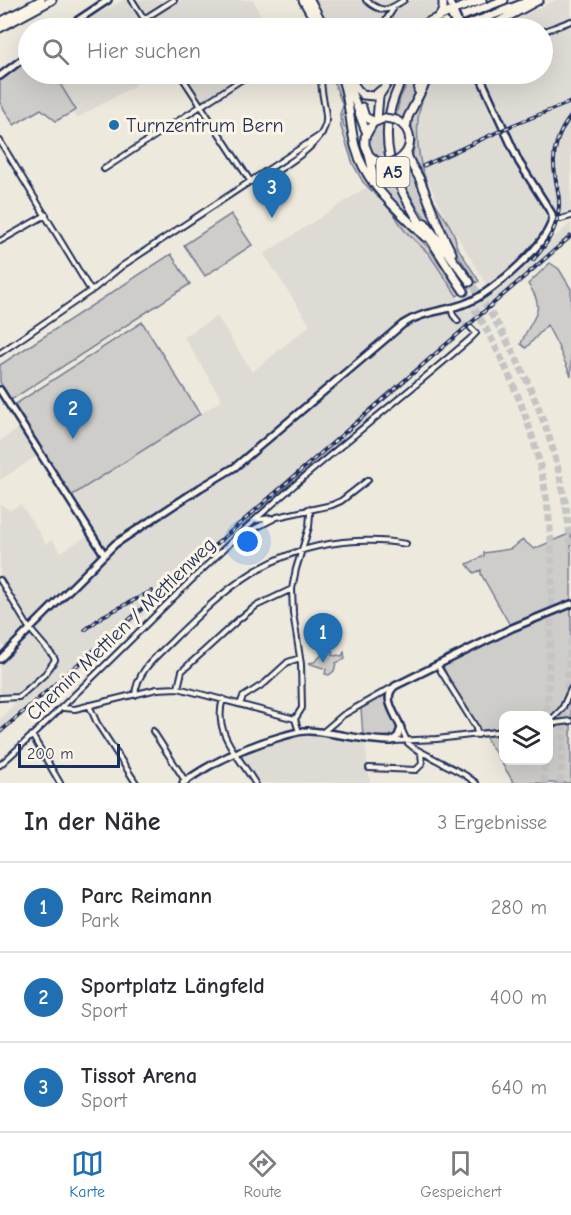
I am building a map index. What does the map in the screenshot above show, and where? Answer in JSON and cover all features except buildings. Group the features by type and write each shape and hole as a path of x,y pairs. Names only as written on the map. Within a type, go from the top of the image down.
{"highway":[{"path":"0,22 41,0"},
{"path":"19,18 52,0"},
{"path":"303,0 318,18"},
{"path":"310,0 315,18"},
{"path":"438,17 443,11 443,0"},
{"path":"438,17 482,0"},
{"path":"458,18 504,0"},
{"path":"476,18 520,0"},
{"path":"485,18 532,0"},
{"path":"506,18 539,0"},
{"path":"489,18 501,12"},
{"path":"0,28 18,18"},
{"path":"344,84 359,159 371,182 426,237 443,260"},
{"path":"347,84 355,98 366,131 364,145 369,155 372,176 384,197"},
{"path":"353,84 364,115 379,120 396,120 406,128"},
{"path":"354,84 365,96 374,96 386,84"},
{"name":"A5","path":"401,84 396,92 390,114 388,141 390,161 402,195 464,291"},
{"name":"A5","path":"403,84 396,103 392,125 392,147 396,170 413,206 471,284 442,235 407,152"},
{"path":"413,106 419,84"},
{"path":"369,155 387,164 397,161 407,152 410,141 406,128 407,120 425,84"},
{"path":"379,120 378,101 383,88"},
{"path":"366,131 379,120"}],"main road":[{"path":"81,18 108,0"},
{"path":"443,0 454,18"},
{"path":"449,0 452,13"},
{"path":"0,76 18,62"},
{"path":"0,659 104,554 135,530 235,467 403,324 425,313 480,297 528,257 542,242 553,219 552,214 519,162 485,84"},
{"path":"0,390 104,554"},
{"path":"185,782 206,766 234,753 261,742 299,732 310,731 366,740 392,741 398,736 401,728 388,699 391,688 512,628 571,604"}],"street":[{"path":"132,0 143,18"},
{"path":"146,18 174,0"},
{"path":"366,0 380,9 389,9 404,0"},
{"path":"388,18 397,5"},
{"path":"553,28 571,21"},
{"path":"187,84 251,182"},
{"path":"104,169 234,84"},
{"path":"263,180 314,145 322,134 327,124 322,84"},
{"path":"0,353 92,291 122,266 322,134"},
{"path":"0,141 92,291"},
{"path":"0,241 46,215"},
{"path":"553,219 571,216"},
{"path":"451,307 458,321"},
{"name":"Chemin Mettlen / Mettlenweg","path":"0,765 63,708 146,624 255,520 470,339 476,333 471,328"},
{"path":"255,520 332,505 341,501 368,480"},
{"path":"299,732 295,719 302,708 300,658 292,589 309,527 308,509"},
{"path":"265,511 271,518"},
{"path":"236,539 277,517"},
{"path":"135,695 139,678 144,670 205,609 263,566 302,549 375,540 406,544"},
{"path":"0,580 29,628 53,656 54,662 45,674 17,698 0,699"},
{"path":"178,688 182,671 238,620 256,606 292,589"},
{"path":"240,704 243,697 265,683 288,662 300,658"},
{"path":"437,665 475,726 478,735"},
{"path":"63,708 70,710 157,689 178,688 295,719"},
{"path":"322,733 344,715 391,688"},
{"path":"553,719 562,709 571,688"},
{"path":"223,699 221,726 227,742 255,783"},
{"path":"69,701 81,707"},
{"path":"89,705 97,723 136,783"},
{"path":"553,723 571,721"},
{"path":"401,728 407,741 421,752 476,783"},
{"path":"153,731 185,782"},
{"path":"392,741 499,732"},
{"path":"32,735 60,783"},
{"path":"369,768 416,770 422,764 421,752"}],"shaded area":[{"path":"123,0 253,0 262,18 91,18"},
{"path":"314,0 438,0 439,3 435,12 422,18 326,18"},
{"path":"556,0 571,0 571,216 553,219 542,242 489,289 445,216 422,168 417,148 417,132 422,104 432,84 553,84 553,18 519,18"},
{"path":"18,66 18,84 60,84 76,110 56,121 41,109 14,125 0,103 0,80"},
{"path":"60,84 136,85 77,118 73,112 75,110"},
{"path":"187,84 244,84 201,105"},
{"path":"335,84 340,84 347,108 342,115 344,127 348,127 360,168 381,200 363,182 353,164 341,127 340,114 343,106"},
{"path":"407,84 418,84 402,120 396,116 400,98"},
{"path":"427,84 431,84 421,105 417,129 421,165 429,191 423,175 412,159 415,139 411,122 420,98 422,99"},
{"path":"386,120 387,161 373,157 366,143 372,126"},
{"path":"405,160 414,174 444,242 423,215 405,186 398,165"},
{"path":"373,162 389,167 396,188 416,224 376,181"},
{"path":"367,187 421,244 467,311 571,223 571,240 368,414 372,419 311,468 187,574 141,617 39,703 31,706 0,735 0,719 17,701 0,699 0,656 5,649 0,640 0,504 10,510 21,504 46,544 52,540 61,552 87,536 65,500 222,400 184,337 217,316 252,372 310,325 264,254"},
{"path":"430,192 450,225 456,245 479,281 476,283 448,239"},
{"path":"383,202 429,248 460,294 457,296 429,254 404,230"},
{"path":"231,214 252,245 205,276 184,245"},
{"path":"171,254 190,284 11,400 0,382 0,365"},
{"path":"550,263 559,269 571,289 571,376 547,325 526,348 521,344 537,309 537,302 528,284"},
{"path":"142,322 200,414 68,498 11,407"},
{"path":"22,426 40,454 0,480 0,441"},
{"path":"571,533 571,783 514,783 503,765 553,765 553,711 499,711 499,759 481,733 442,664 511,627 481,574 481,570 474,573 467,564 484,556 484,553 510,549 523,540 534,549"},
{"path":"328,650 334,651 332,655 336,656 342,656 344,652 345,659 336,663 334,671 329,675 325,674 326,669 308,663 314,662"},
{"path":"384,695 397,724 395,734 378,737 363,736 361,708"},
{"path":"306,735 365,743 370,782 258,783 241,757 243,753 264,745"}],"tunnel":[{"path":"473,286 510,347 540,412 561,480 571,551"},
{"path":"464,291 509,375 532,435 540,465 550,529 552,575 547,711"},
{"path":"458,321 471,328"},
{"path":"560,783 571,636"},
{"path":"544,783 545,765"}],"railway":[{"path":"423,166 513,125 571,102"},
{"path":"533,260 547,242 558,214 559,202 554,158 559,136 571,116"},
{"path":"0,732 571,236"},
{"path":"85,630 103,616 152,591"}],"place":[{"name":"Turnzentrum Bern","path":"114,125"},
{"name":"Tissot Arena","path":"272,218"},
{"name":"Sportplatz Längfeld","path":"73,439"},
{"name":"Parc Reimann","path":"323,663"}]}
